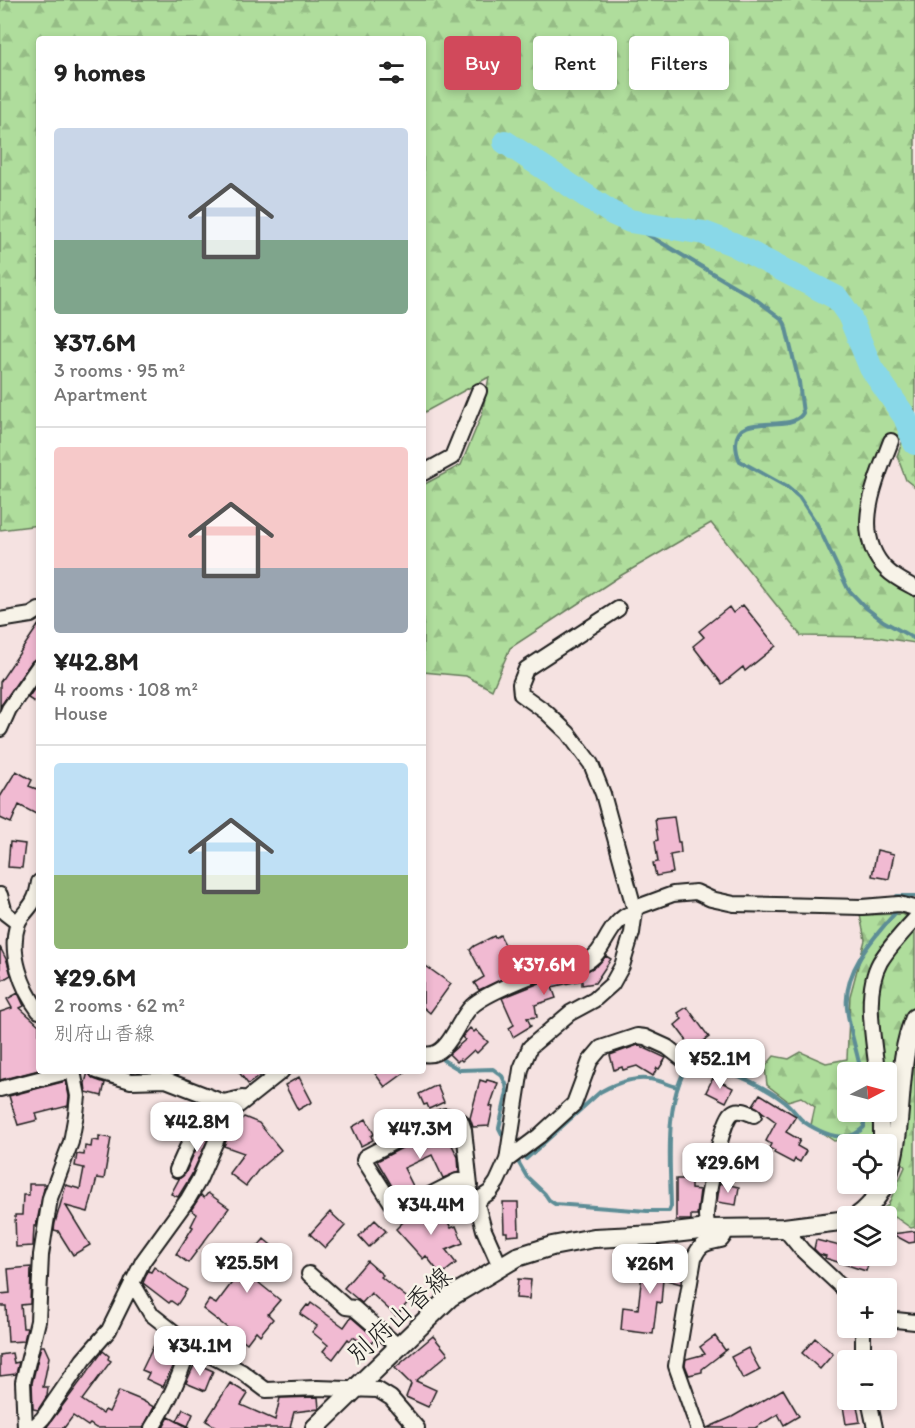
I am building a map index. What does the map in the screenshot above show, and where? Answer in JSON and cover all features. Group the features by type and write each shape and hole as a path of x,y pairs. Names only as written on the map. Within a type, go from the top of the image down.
{"main road":[{"path":"897,1150 901,1129 907,1041 915,1018"},
{"name":"別府山香線","path":"315,1428 450,1298 500,1266 526,1254 573,1241 716,1228 784,1228 837,1221"}],"street":[{"path":"426,471 452,457 479,392"},
{"path":"891,441 870,499 868,523 870,542 876,556 888,572 915,588"},
{"path":"477,1204 497,1182 507,1160 525,1056 535,1040 570,1013 594,1000 612,984 622,966 635,910 603,794 591,764 568,733 546,712 521,694 520,684 526,669 618,609"},
{"path":"0,620 31,615 36,612"},
{"path":"0,729 9,709 36,670"},
{"path":"426,1054 433,1055 447,1044 457,1025 472,1005 535,974 585,963 602,946 619,919 674,894 696,892 711,899 734,904 862,908 899,904 915,908"},
{"path":"36,893 34,900 18,923 15,948 19,969 29,998 36,1007"},
{"path":"0,894 3,914 18,923"},
{"path":"876,1062 871,1006 873,984 879,963 915,919"},
{"path":"507,1160 574,1104 590,1061 600,1048 637,1036 645,1037 667,1047 690,1065"},
{"path":"0,1089 60,1074"},
{"path":"25,1428 23,1382 38,1321 41,1255 47,1214 50,1198 71,1142 76,1114 78,1095 73,1074"},
{"path":"109,1074 130,1081 166,1080 206,1096 229,1102 248,1097"},
{"path":"120,1077 142,1077 149,1074"},
{"path":"33,1428 43,1418 83,1360 109,1330 143,1261 199,1180 226,1118 248,1097 278,1074"},
{"path":"177,1170 206,1105 206,1096"},
{"path":"698,1428 676,1366 694,1258 699,1246 721,1240 724,1236 706,1214 726,1122 732,1113 737,1111 754,1115"},
{"path":"470,1186 463,1180 457,1181 396,1210 364,1160 365,1157 439,1118 451,1117 460,1121 464,1130 470,1186 484,1230 500,1266"},
{"path":"784,1228 802,1250 837,1283"},
{"path":"309,1274 346,1307 354,1308 399,1347"},
{"path":"132,1282 152,1314 189,1344 242,1372 266,1390 356,1388 378,1390 391,1398 417,1428"},
{"path":"897,1320 915,1322"},
{"path":"152,1428 170,1399 184,1367 189,1344"},
{"path":"871,1410 875,1428"}],"green space":[{"path":"0,0 915,0 915,487 906,480 897,456 903,440 886,435 870,474 862,530 877,568 915,595 915,643 876,637 801,636 711,523 620,576 510,648 492,690 466,676 426,672 426,483 461,465 482,414 489,377 426,411 426,36 36,36 36,525 0,530"},
{"path":"901,914 915,919 915,1227 911,1228 897,1218 897,1206 887,1206 893,1194 897,1194 897,1185 905,1167 897,1153 897,1134 837,1134 837,1141 834,1141 811,1125 815,1107 801,1097 788,1101 767,1085 765,1067 774,1056 789,1059 801,1052 826,1063 847,1059 850,996 865,940 860,915"}],"building":[{"path":"743,605 776,646 745,671 743,667 722,684 693,646 704,637 699,631 729,607 733,613"},
{"path":"36,628 36,659 32,661 0,707 0,682"},
{"path":"36,686 36,703 28,698"},
{"path":"16,771 32,780 29,786 36,789 36,814 19,805 11,823 0,818 0,797"},
{"path":"674,817 681,853 670,855 673,873 656,876 653,863 658,862 655,819"},
{"path":"10,842 25,844 22,868 8,867"},
{"path":"877,850 894,854 889,879 872,876"},
{"path":"500,935 519,971 479,990 474,983 484,977 470,950"},
{"path":"0,947 11,975 3,980 0,973"},
{"path":"606,956 611,959 595,983 582,985 582,980 552,987 556,998 535,1005 537,1017 527,1018 531,1026 513,1037 509,1028 514,1025 502,998 547,980 587,971 598,965"},
{"path":"426,966 451,984 430,1013 426,1010"},
{"path":"18,993 24,1006 20,1008 36,1022 36,1071 0,1080 0,1012 12,1008 7,999"},
{"path":"687,1007 709,1037 693,1049 675,1025 682,1019 678,1013"},
{"path":"470,1028 474,1032 476,1030 488,1042 477,1053 474,1050 462,1061 460,1059 457,1062 449,1054 465,1040 462,1037"},
{"path":"638,1045 666,1058 653,1076 637,1066 614,1070 610,1055"},
{"path":"87,1074 90,1074 94,1079 105,1083 102,1096 86,1092"},
{"path":"240,1074 263,1074 248,1084"},
{"path":"375,1074 403,1074 385,1087"},
{"path":"299,1077 312,1102 298,1110 285,1085"},
{"path":"713,1078 733,1088 726,1102 706,1092"},
{"path":"480,1080 498,1083 490,1106 493,1107 489,1126 473,1127 470,1118"},
{"path":"66,1081 68,1106 36,1114 38,1120 18,1125 9,1096"},
{"path":"437,1085 444,1102 429,1109 427,1104 424,1105 419,1094"},
{"path":"760,1094 796,1116 786,1132 800,1140 797,1146 806,1151 800,1162 795,1159 793,1163 769,1148 771,1144 766,1141 776,1122 753,1105"},
{"path":"214,1108 221,1111 191,1176 178,1197 171,1194 179,1179 185,1174"},
{"path":"244,1117 259,1123 281,1150 259,1169 246,1186 229,1173 244,1153 224,1146 232,1127"},
{"path":"366,1119 374,1134 371,1136 373,1140 361,1146 352,1127"},
{"path":"447,1126 456,1143 452,1145 458,1157 459,1172 443,1178 432,1155 404,1168 416,1192 402,1199 399,1198 377,1161 419,1139 420,1142"},
{"path":"99,1136 111,1138 104,1179 97,1178 88,1212 66,1206 90,1245 73,1255 58,1231 54,1230 55,1223 66,1185 80,1189 84,1168 75,1166 77,1154 84,1155 85,1146 91,1147 92,1140 99,1141"},
{"path":"676,1179 691,1179 691,1189 700,1190 697,1215 691,1215 691,1220 676,1220"},
{"path":"720,1183 739,1187 736,1205 717,1202"},
{"path":"29,1184 45,1184 36,1226 34,1226 33,1246 16,1247 15,1215 22,1215 23,1195 29,1195"},
{"path":"208,1193 229,1208 188,1263 176,1254 193,1227 191,1226 197,1214 191,1210 201,1195 204,1198"},
{"path":"435,1202 438,1208 440,1206 451,1228 456,1226 463,1243 446,1250 456,1263 441,1275 426,1256 423,1259 396,1229 410,1215"},
{"path":"503,1202 518,1202 519,1235 507,1236 507,1232 504,1232"},
{"path":"330,1212 345,1226 325,1248 310,1234"},
{"path":"375,1220 386,1231 369,1247 359,1236"},
{"path":"915,1231 915,1242 909,1243 897,1237 897,1233"},
{"path":"264,1239 282,1254 259,1283 280,1300 268,1314 273,1319 260,1335 256,1331 247,1343 203,1309 209,1300 216,1304 234,1280 229,1277 231,1274 227,1271 240,1252 249,1257"},
{"path":"816,1240 837,1245 837,1262 825,1258 826,1256 814,1249"},
{"path":"644,1257 683,1267 681,1284 663,1279 661,1303 657,1302 653,1334 621,1330 623,1307 638,1309"},
{"path":"367,1261 383,1275 381,1277 410,1300 396,1316 371,1293 362,1303 344,1288"},
{"path":"850,1266 868,1266 866,1271"},
{"path":"31,1267 30,1304 21,1305 23,1328 27,1328 24,1341 8,1342 6,1306 0,1306 0,1294 10,1293 8,1269"},
{"path":"154,1267 187,1290 177,1305 171,1301 169,1303 143,1283 148,1271 151,1272"},
{"path":"518,1279 531,1280 529,1299 516,1298"},
{"path":"311,1303 344,1327 351,1317 375,1338 369,1347 353,1337 350,1341 348,1339 333,1359 323,1351 328,1345 312,1332 317,1326 300,1314"},
{"path":"433,1336 448,1354 416,1381 436,1390 428,1407 406,1397 411,1384 395,1368"},
{"path":"715,1336 725,1350 728,1349 702,1369 702,1372 689,1375 685,1365 686,1359 705,1354 700,1347"},
{"path":"815,1338 833,1354 820,1369 802,1353"},
{"path":"157,1339 173,1347 169,1355 176,1358 163,1387 146,1379 149,1373 142,1370"},
{"path":"41,1346 44,1346 49,1357 43,1387 48,1387 47,1396 38,1410 33,1409 32,1383"},
{"path":"748,1348 760,1370 743,1379 731,1357"},
{"path":"103,1351 111,1361 82,1400 103,1414 105,1410 109,1412 119,1391 141,1400 154,1407 143,1428 96,1428 90,1424 88,1426 73,1416 64,1428 46,1428"},
{"path":"12,1353 14,1363 19,1362 16,1374 0,1376 0,1355"},
{"path":"195,1363 213,1371 205,1391 186,1383"},
{"path":"230,1383 248,1394 241,1405 275,1420 280,1398 318,1397 319,1409 294,1412 290,1427 293,1428 218,1428 206,1421"},
{"path":"783,1389 799,1416 784,1425 778,1414 755,1428 707,1428 752,1407"},
{"path":"183,1409 193,1414 188,1426 177,1421"},
{"path":"844,1410 858,1410 860,1422 846,1424"},
{"path":"169,1417 189,1428 163,1428"}],"waterway":[{"path":"505,142 612,213 630,221 704,233 733,244 837,298 849,315 871,368 905,417 915,443"},
{"path":"630,221 640,230 754,298 782,319 799,382 803,413 787,422 745,427 739,433 736,443 739,459 787,487 799,497 817,524 848,589 865,607 883,621 915,639"},
{"path":"897,900 897,896 915,896"},
{"path":"858,1062 847,1008 850,980 862,955 897,911 897,907"},
{"path":"516,1158 527,1177 555,1204 669,1211 671,1206 670,1127 673,1108 684,1071 694,1056 762,1087 787,1103 805,1122 830,1135 839,1137 854,1134 864,1127 864,1122"},
{"path":"443,1060 460,1070 493,1069 502,1076 507,1092 499,1128 506,1142"},
{"path":"526,1159 607,1088 628,1080 644,1079 678,1087"}]}
